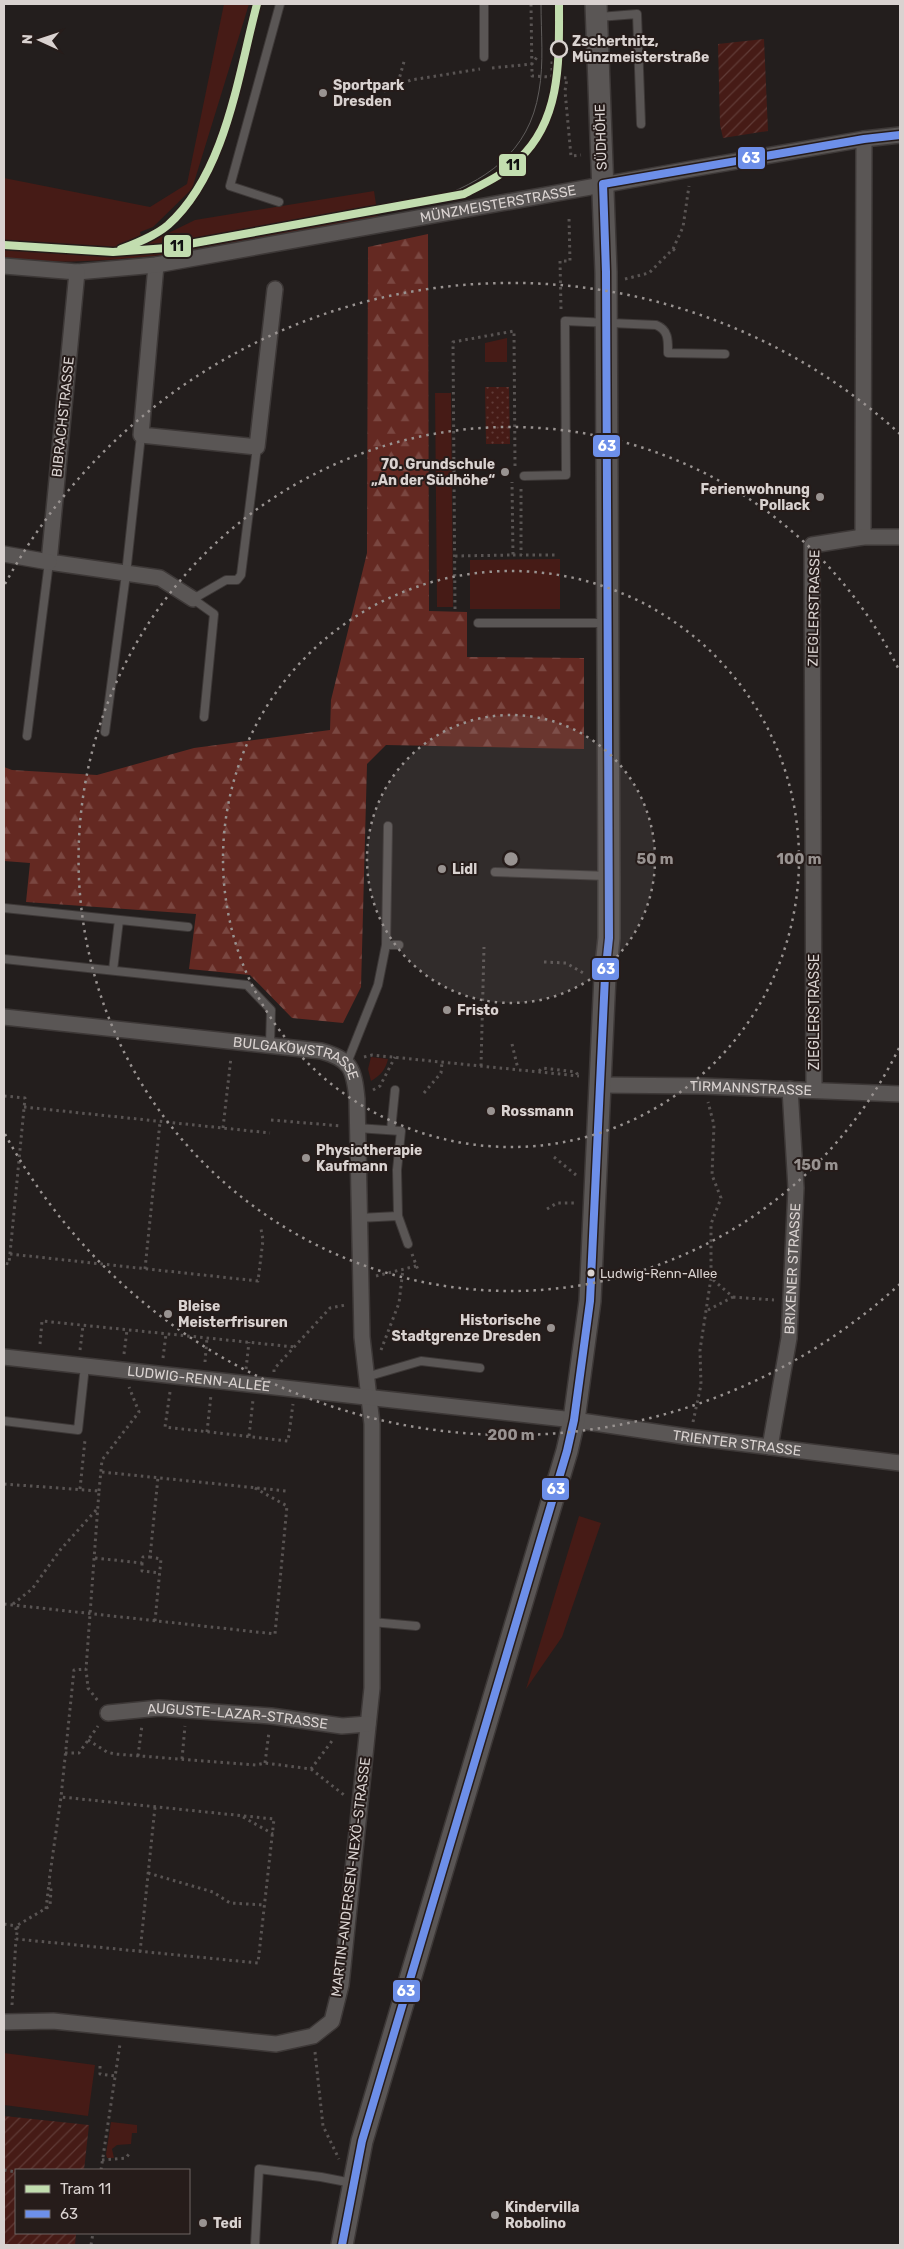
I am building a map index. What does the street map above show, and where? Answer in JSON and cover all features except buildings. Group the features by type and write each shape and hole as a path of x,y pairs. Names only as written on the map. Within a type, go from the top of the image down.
{"street":[{"name":"SÜDHÖHE","path":"342,2245 352,2183 362,2141 574,1420 590,1301 605,976 609,938 606,282 596,10"},
{"name":"MÜNZMEISTERSTRASSE","path":"4,266 77,272 156,265 691,168 864,138 900,135"},
{"path":"864,138 863,537 900,537"},
{"path":"156,265 141,435 257,447 275,289"},
{"name":"BIBRACHSTRASSE","path":"49,562 77,272"},
{"name":"ZIEGLERSTRASSE","path":"814,1089 812,545 863,537"},
{"path":"4,554 160,578 193,599"},
{"name":"BULGAKOWSTRASSE","path":"4,1017 321,1051 336,1055 347,1063 353,1070 357,1099 360,1280 369,1397"},
{"name":"TIRMANNSTRASSE","path":"601,1081 900,1094"},
{"name":"BRIXENER STRASSE","path":"770,1447 789,1338 796,1188 790,1089"},
{"name":"LUDWIG-RENN-ALLEE","path":"4,1357 574,1420"},
{"name":"MARTIN-ANDERSEN-NEXÖ-STRASSE","path":"7,2022 53,2021 276,2044 313,2036 332,2021 341,1984 372,1688 372,1424 369,1397"},
{"name":"TRIENTER STRASSE","path":"574,1420 689,1438 900,1463"},
{"name":"AUGUSTE-LAZAR-STRASSE","path":"108,1712 158,1708 271,1716 342,1726 368,1724"}],"lane":[{"path":"279,202 230,186 280,4"},
{"path":"484,4 484,57"},
{"path":"596,10 637,14 641,124"},
{"path":"524,476 566,475 565,321 606,321 660,327 667,336 668,353 725,354"},
{"path":"105,732 126,574 141,435"},
{"path":"204,717 214,614 193,599 226,580 237,580 241,575 257,447"},
{"path":"27,736 49,562"},
{"path":"478,623 608,623"},
{"path":"347,1063 378,985 386,945 388,826"},
{"path":"495,872 609,876"},
{"path":"4,908 188,927"},
{"path":"113,970 119,920"},
{"path":"386,945 399,945"},
{"path":"4,958 246,984 271,1010 270,1045"},
{"path":"391,1130 395,1090"},
{"path":"356,1128 401,1131 397,1170 398,1216 408,1244"},
{"path":"359,1218 398,1216"},
{"path":"366,1377 421,1361 480,1368"},
{"path":"4,1421 78,1430 82,1366"},
{"path":"372,1622 416,1626"},
{"path":"255,2245 259,2169 352,2183"}],"path":[{"path":"531,4 532,76 567,78 565,91 571,156 602,155"},
{"path":"532,64 537,56"},
{"path":"552,77 552,61 555,57"},
{"path":"398,84 405,58"},
{"path":"384,92 410,80 532,64"},
{"path":"606,282 649,273 673,249 683,227 691,168"},
{"path":"565,321 561,311 560,261 570,261 569,218"},
{"path":"673,249 678,253"},
{"path":"455,609 453,342 514,331 513,555"},
{"path":"520,486 521,555"},
{"path":"454,556 558,555"},
{"path":"481,1066 484,947"},
{"path":"544,962 566,963 578,970"},
{"path":"223,1128 233,1041"},
{"path":"512,1044 518,1069"},
{"path":"347,1063 372,1055 538,1071 601,1081"},
{"path":"357,1099 380,1086 395,1057"},
{"path":"424,1093 441,1073 442,1062"},
{"path":"689,1438 701,1385 700,1350 708,1310 711,1278 711,1224 721,1198 712,1175 714,1125 703,1086"},
{"path":"4,1096 25,1098 9,1264 4,1263"},
{"path":"24,1107 270,1133"},
{"path":"271,1120 356,1128"},
{"path":"145,1269 160,1122"},
{"path":"546,1209 557,1202 595,1204"},
{"path":"10,1254 258,1281 263,1240 261,1229"},
{"path":"360,1280 416,1266"},
{"path":"366,1377 382,1348 399,1303 403,1269"},
{"path":"711,1278 733,1297"},
{"path":"708,1310 733,1297 790,1301"},
{"path":"272,1387 274,1369 330,1308 361,1302"},
{"path":"38,1361 42,1322 295,1347"},
{"path":"82,1366 83,1326"},
{"path":"65,1753 78,1753 108,1712 88,1688 86,1670 102,1460 139,1412 122,1371 127,1330"},
{"path":"166,1334 165,1427 288,1441 295,1390"},
{"path":"207,1338 207,1432"},
{"path":"249,1342 249,1436"},
{"path":"78,1430 85,1438 80,1489"},
{"path":"102,1472 286,1491"},
{"path":"150,1557 158,1478"},
{"path":"4,1484 99,1491"},
{"path":"4,1604 275,1634 287,1506 253,1487"},
{"path":"13,1604 32,1590 61,1549 98,1508"},
{"path":"155,1621 160,1573 161,1559 143,1557 142,1571 160,1573"},
{"path":"96,1558 142,1563"},
{"path":"4,1924 17,1926 50,1906 52,1890 49,1881 61,1796 74,1670 86,1670"},
{"path":"311,1769 342,1726"},
{"path":"138,1756 141,1737"},
{"path":"88,1740 107,1752 256,1766 265,1763 311,1769 360,1807"},
{"path":"182,1759 183,1741"},
{"path":"265,1763 267,1746"},
{"path":"16,1939 258,1963 274,1820 61,1796"},
{"path":"140,1952 155,1807"},
{"path":"241,1816 273,1834"},
{"path":"148,1873 213,1892 230,1903 265,1905"},
{"path":"7,2022 17,1926"},
{"path":"101,2169 122,2028"},
{"path":"313,2036 324,2126 332,2148 352,2183"},
{"path":"100,2066 100,2074 115,2076"},
{"path":"102,2160 126,2158 129,2154"}],"shaded area":[{"path":"224,4 249,4 192,189 153,227 140,232 144,245 195,220 374,191 378,217 161,255 83,261 4,259 4,178 150,207 187,184"},
{"path":"764,39 768,131 723,138 720,125 718,44"},
{"path":"507,338 507,362 485,362 485,343"},
{"path":"485,387 509,387 510,444 486,444"},
{"path":"435,393 451,393 453,607 437,607"},
{"path":"560,559 560,609 470,609 470,560"},
{"path":"371,1057 388,1059 382,1072 371,1081 368,1069"},
{"path":"579,1516 601,1523 562,1637 526,1689"},
{"path":"4,2053 95,2065 88,2116 4,2105"},
{"path":"4,2116 89,2125 84,2169 15,2169 15,2234 76,2234 75,2245 4,2245"},
{"path":"111,2122 137,2125 137,2133 132,2133 131,2144 117,2145 112,2149 114,2158 107,2158 106,2154"}],"green space":[{"path":"428,234 429,611 467,612 467,657 584,658 584,749 386,745 367,764 361,987 343,1023 292,1018 250,975 189,969 196,914 26,902 30,863 4,861 4,767 12,770 97,775 194,748 330,730 331,700 367,553 368,247"}],"tram line":[{"name":"11","path":"121,249 152,236 168,225 188,203 204,179 217,151 227,122 257,4"},
{"path":"430,201 469,184 486,174 515,148 525,132 534,113 541,80 541,4"},
{"name":"11","path":"4,245 113,252 167,248 464,194 493,179 513,165 533,143 543,126 551,107 558,66 559,4"}],"transit line":[{"name":"63","path":"603,184 864,139 900,135"},
{"name":"63","path":"342,2245 362,2141 567,1451 574,1420 590,1301 605,976 609,938 606,272 603,184"}],"place":[{"name":"Zschertnitz, Münzmeisterstraße","path":"559,49"},
{"name":"Sportpark Dresden","path":"323,93"},
{"name":"70. Grundschule „An der Südhöhe“","path":"505,472"},
{"name":"Ferienwohnung Pollack","path":"820,497"},
{"name":"Lidl","path":"442,869"},
{"name":"Fristo","path":"447,1010"},
{"name":"Rossmann","path":"491,1111"},
{"name":"Physiotherapie Kaufmann","path":"306,1158"},
{"name":"Ludwig-Renn-Allee","path":"591,1273"},
{"name":"Bleise Meisterfrisuren","path":"168,1314"},
{"name":"Historische Stadtgrenze Dresden","path":"551,1328"},
{"name":"Kindervilla Robolino","path":"495,2215"},
{"name":"Tedi","path":"203,2223"}]}
